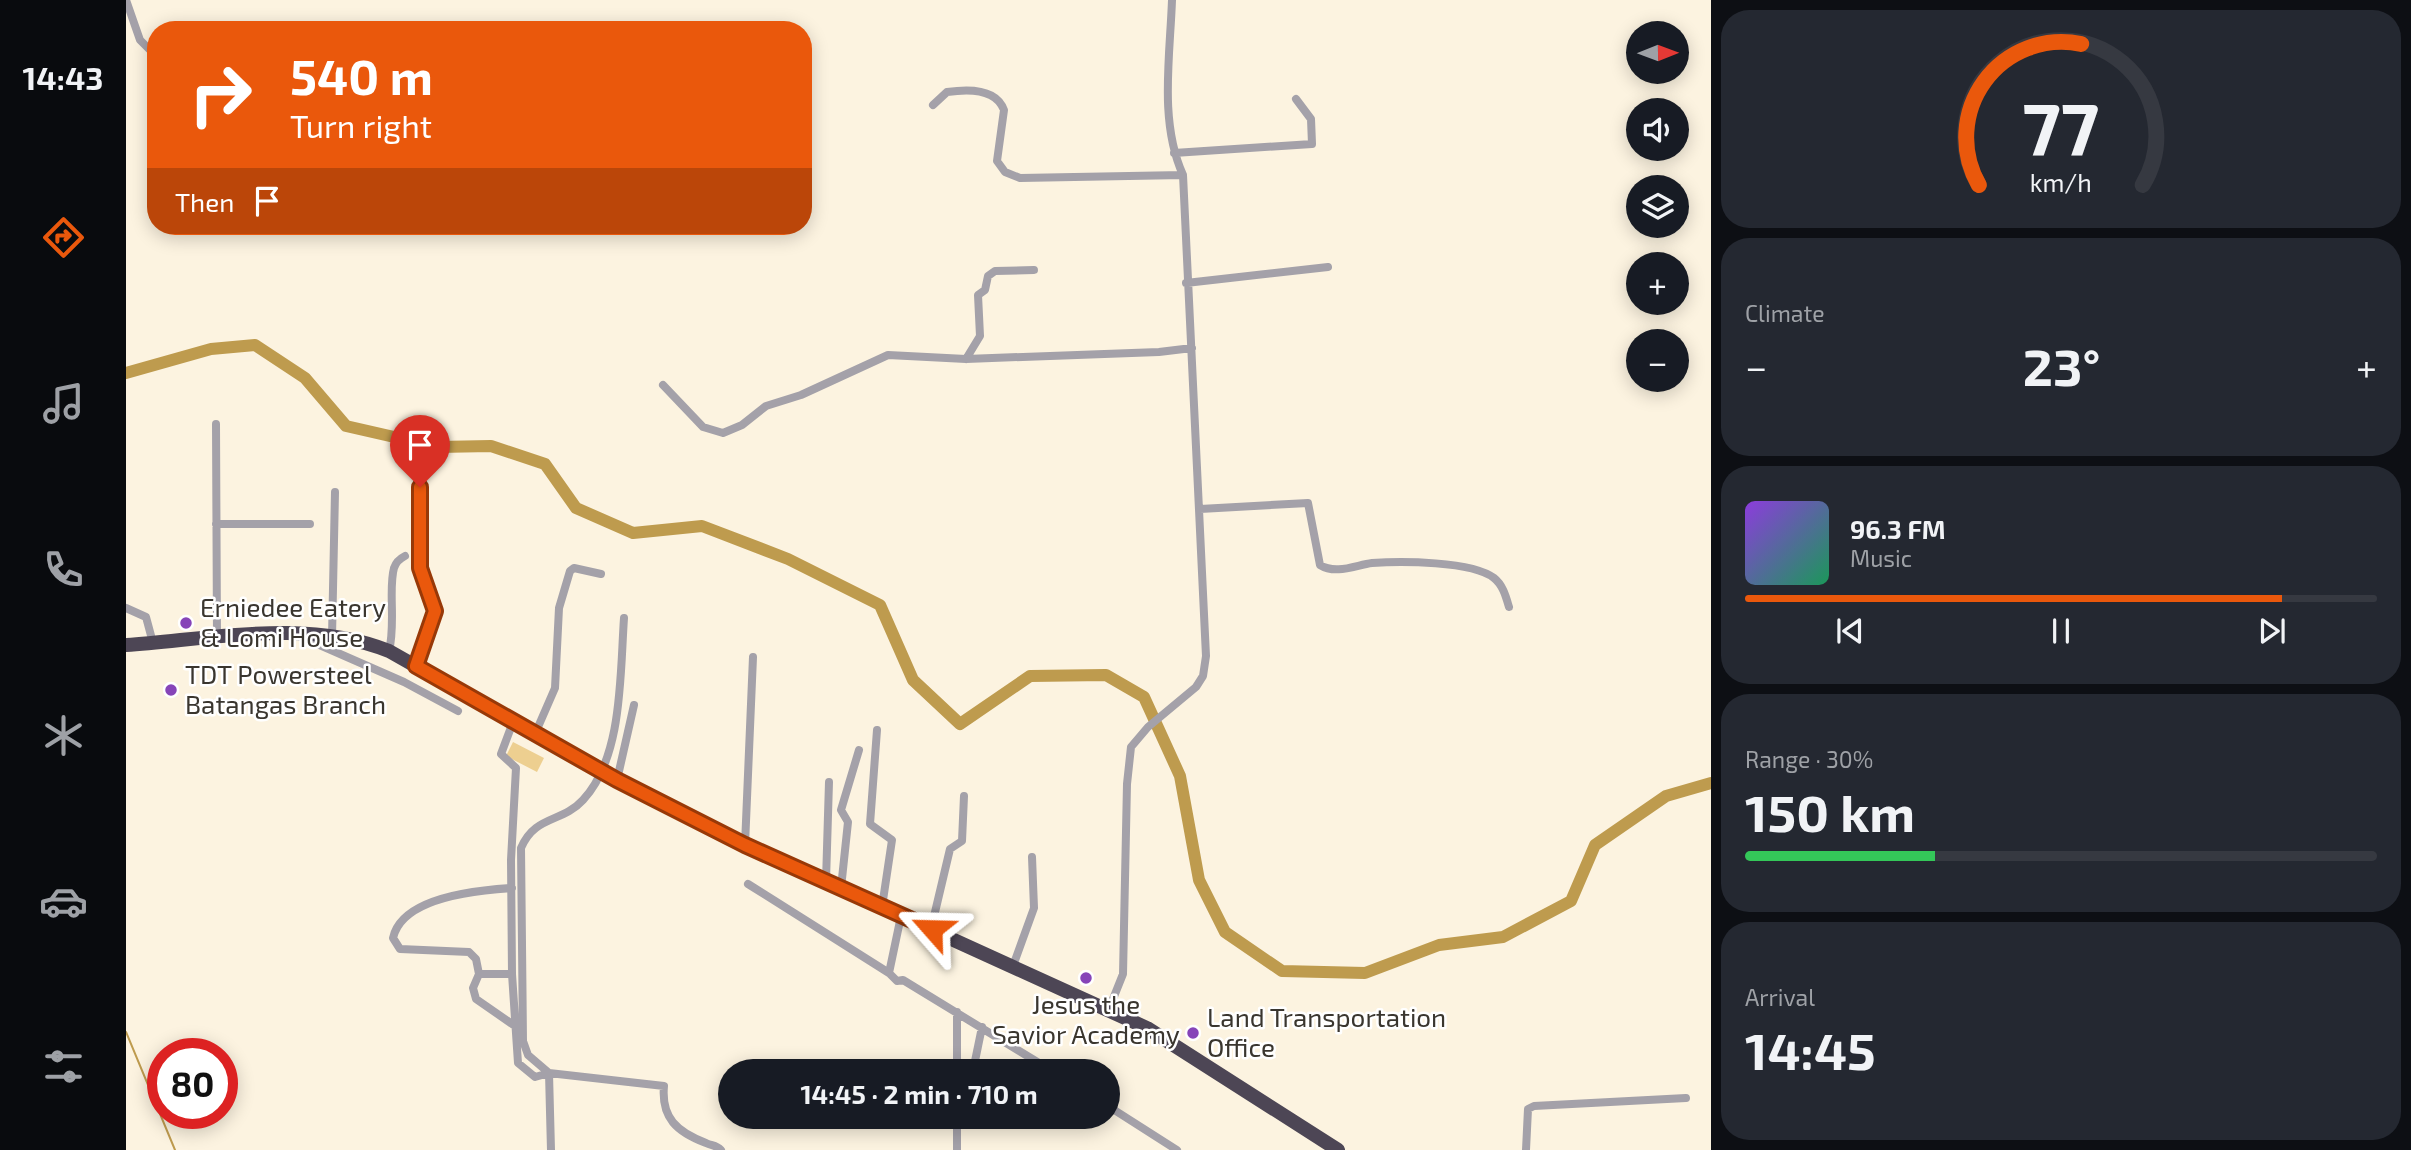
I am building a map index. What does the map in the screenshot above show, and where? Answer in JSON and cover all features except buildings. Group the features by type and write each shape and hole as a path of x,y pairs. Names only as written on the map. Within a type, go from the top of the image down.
{"highway":[{"path":"126,645 294,633 332,637 389,651 617,780 745,845 1109,1009 1181,1047 1338,1150"}],"street":[{"path":"126,0 139,40 147,48"},
{"path":"1109,1009 1123,974 1131,747 1148,727 1181,702 1203,676 1206,656 1192,348 1186,283 1183,175 1169,130 1172,0"},
{"path":"933,105 947,92 977,91 993,96 1004,110 997,161 1005,172 1020,177 1183,175"},
{"path":"1174,153 1312,144 1311,119 1297,99"},
{"path":"1186,283 1328,267"},
{"path":"966,359 979,336 978,295 985,290 988,276 995,271 1034,270"},
{"path":"663,385 703,427 723,433 742,425 766,406 801,395 888,355 966,359 1159,352 1192,348"},
{"path":"216,424 218,638"},
{"path":"416,666 435,611 420,568 420,487"},
{"path":"332,637 335,492"},
{"path":"1200,509 1308,503 1320,565 1324,568 1349,569 1371,563 1425,563 1481,571 1496,579 1505,593 1509,607"},
{"path":"216,524 310,524"},
{"path":"389,651 394,624 393,572 397,562 405,556"},
{"path":"535,734 555,688 559,608 570,571 574,568 601,574"},
{"path":"126,608 145,617 153,643"},
{"path":"551,1150 549,1073 528,1055 523,1041 521,848 528,832 583,801 609,755 617,710 624,618"},
{"path":"294,633 328,651 404,682 458,710"},
{"path":"745,845 754,657"},
{"path":"617,780 634,705"},
{"path":"513,722 501,749 502,757 516,768 512,974 519,1063 530,1075 549,1073 664,1086 663,1103 668,1118 684,1132 721,1150"},
{"path":"877,730 870,824 892,840 882,907"},
{"path":"841,888 848,821 841,810 859,750"},
{"path":"826,881 829,782"},
{"path":"932,929 950,849 962,841 964,796"},
{"path":"1013,966 1034,908 1032,857"},
{"path":"748,884 890,973 897,981 903,980 1033,1059"},
{"path":"479,974 473,954 400,949 394,944 394,933 408,917 436,899 472,891 512,888"},
{"path":"890,973 901,916"},
{"path":"479,974 512,974"},
{"path":"479,974 475,979 473,995 515,1026"},
{"path":"957,1012 957,1059"},
{"path":"975,1059 982,1027"},
{"path":"1526,1150 1525,1115 1528,1109 1534,1106 1686,1098"},
{"path":"1120,1114 1177,1150"},
{"path":"957,1129 957,1150"}],"shaded area":[{"path":"513,742 544,758 537,772 506,756"}],"waterway":[{"path":"126,373 211,349 255,345 305,378 346,426 438,447 491,446 545,464 576,508 633,533 702,526 788,559 880,605 913,680 960,724 1030,676 1106,675 1144,697 1180,776 1199,880 1225,932 1282,971 1365,973 1439,945 1503,937 1571,901 1595,845 1666,796 1711,783"},
{"path":"126,1032 175,1150"}],"place":[{"name":"Erniedee Eatery & Lomi House","path":"186,623"},
{"name":"TDT Powersteel Batangas Branch","path":"171,690"},
{"name":"Jesus the Savior Academy","path":"1086,978"},
{"name":"Land Transportation Office","path":"1193,1033"}],"route":[{"path":"420,487 420,568 433,598 435,611 416,666 617,780 745,845 932,929"}]}
